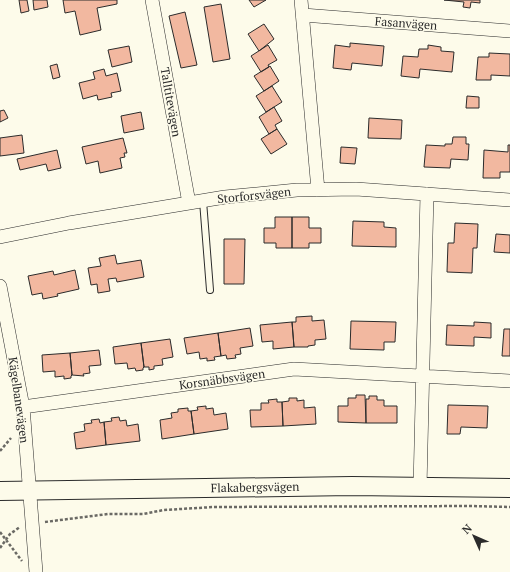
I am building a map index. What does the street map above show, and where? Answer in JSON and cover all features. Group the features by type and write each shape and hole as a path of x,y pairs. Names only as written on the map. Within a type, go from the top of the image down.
{"street":[{"name":"Talltitevägen","path":"152,0 189,203"},
{"path":"301,0 318,190"},
{"name":"Fasanvägen","path":"303,15 510,31"},
{"name":"Storforsvägen","path":"0,237 68,223 225,197 297,190 356,189 510,200"},
{"path":"420,487 427,194"},
{"name":"Kägelbanevägen","path":"0,286 23,407 36,572"},
{"name":"Korsnäbbsvägen","path":"23,407 294,369 510,381"},
{"name":"Flakabergsvägen","path":"0,491 352,486 510,488"}],"lane":[{"path":"203,201 210,290"}],"path":[{"path":"0,548 16,528 33,524 94,516 143,514 164,510 214,507 510,507"},
{"path":"0,532 24,564"}],"building":[{"path":"19,0 27,0 29,11 21,13"},
{"path":"33,0 47,0 48,7 34,10"},
{"path":"63,0 117,0 117,4 97,8 101,30 80,35 75,11 65,13"},
{"path":"249,0 266,0 254,7"},
{"path":"444,0 480,0 480,3 471,2 470,8 463,7 464,2"},
{"path":"221,4 230,59 213,62 204,7"},
{"path":"185,12 197,65 181,68 169,16"},
{"path":"264,24 274,39 259,51 248,34"},
{"path":"350,43 384,46 382,66 352,63 351,70 333,68 335,45 350,47"},
{"path":"268,45 277,60 268,65 269,67 261,72 251,56"},
{"path":"428,45 441,47 441,51 454,52 452,72 420,69 419,78 401,76 403,56 418,57 419,49 428,49"},
{"path":"129,46 132,62 112,67 108,50"},
{"path":"489,53 510,54 510,76 491,75 491,80 476,80 478,57 489,57"},
{"path":"57,64 60,77 53,79 50,66"},
{"path":"270,66 279,81 264,91 254,76"},
{"path":"104,69 106,76 117,73 121,91 111,93 112,97 98,100 97,95 83,99 79,83 95,79 93,72"},
{"path":"272,86 282,102 266,112 256,96"},
{"path":"467,96 479,97 479,108 466,108"},
{"path":"274,107 282,121 275,125 277,129 269,134 259,117"},
{"path":"4,110 8,118 0,122 0,111"},
{"path":"141,112 144,129 124,133 121,116"},
{"path":"369,118 402,120 401,139 368,138"},
{"path":"277,129 287,144 271,154 261,139"},
{"path":"22,135 24,153 0,156 0,138"},
{"path":"453,137 466,137 466,144 469,144 468,160 451,159 450,168 424,167 426,145 445,146 445,144 452,144"},
{"path":"123,138 127,153 124,153 125,157 120,158 122,168 100,173 98,161 86,164 82,147"},
{"path":"508,145 510,145 510,172 500,172 500,178 483,178 484,150 508,152"},
{"path":"341,147 357,148 355,164 340,163"},
{"path":"57,150 61,168 48,171 46,164 20,170 17,159"},
{"path":"275,217 292,217 292,248 276,248 276,243 264,243 264,228 275,228"},
{"path":"292,217 309,217 309,228 321,228 321,243 309,243 309,248 292,248"},
{"path":"353,221 384,222 384,227 396,228 396,247 352,246"},
{"path":"455,223 478,224 477,248 473,248 472,273 447,272 448,243 454,243"},
{"path":"496,234 510,235 510,253 494,252"},
{"path":"224,239 245,239 244,284 224,284"},
{"path":"115,255 117,264 141,260 144,277 117,282 116,278 108,279 110,291 98,293 97,284 91,285 88,268 101,266 99,258"},
{"path":"75,270 79,289 43,299 42,293 32,295 28,276 53,271 54,275"},
{"path":"312,316 312,321 324,320 326,339 315,340 315,345 308,347 294,347 292,322 296,322 296,317"},
{"path":"351,321 396,322 395,342 384,342 384,350 350,349"},
{"path":"292,322 294,347 273,349 273,341 262,342 260,325"},
{"path":"474,322 491,323 491,338 474,337 474,346 446,345 447,325 474,326"},
{"path":"250,328 253,346 240,348 241,354 235,355 236,358 227,359 226,355 221,356 218,333"},
{"path":"504,329 510,329 510,356 502,356"},
{"path":"218,333 221,356 214,357 215,360 207,361 207,358 200,359 199,352 187,354 184,338"},
{"path":"170,339 173,357 162,359 163,365 154,366 154,369 149,370 149,367 144,367 141,343"},
{"path":"141,343 144,367 143,370 136,371 135,368 128,369 127,363 115,364 113,347"},
{"path":"99,350 101,365 89,366 90,373 83,374 84,376 72,375 70,353"},
{"path":"70,353 71,378 64,379 64,376 55,377 55,371 43,372 42,355"},
{"path":"356,395 365,395 366,423 338,422 338,406 348,406 348,398 356,398"},
{"path":"369,396 377,396 377,400 384,400 384,406 397,406 397,423 366,423 366,399 369,399"},
{"path":"289,398 297,398 297,401 304,400 304,408 315,407 316,424 283,426 282,402 289,401"},
{"path":"277,399 277,402 282,402 283,426 251,427 250,410 261,410 261,403 269,403 268,400"},
{"path":"448,405 488,406 487,428 461,427 460,434 447,434"},
{"path":"206,406 206,409 213,408 214,415 226,413 228,429 194,434 191,411 198,410 197,407"},
{"path":"188,408 188,411 191,411 194,434 162,439 160,420 172,418 171,413 178,412 178,409"},
{"path":"119,417 120,421 126,420 127,426 138,424 140,441 106,445 104,422 112,421 111,418"},
{"path":"99,419 100,423 104,422 106,445 76,449 74,433 85,431 84,424 92,423 91,420"}]}
